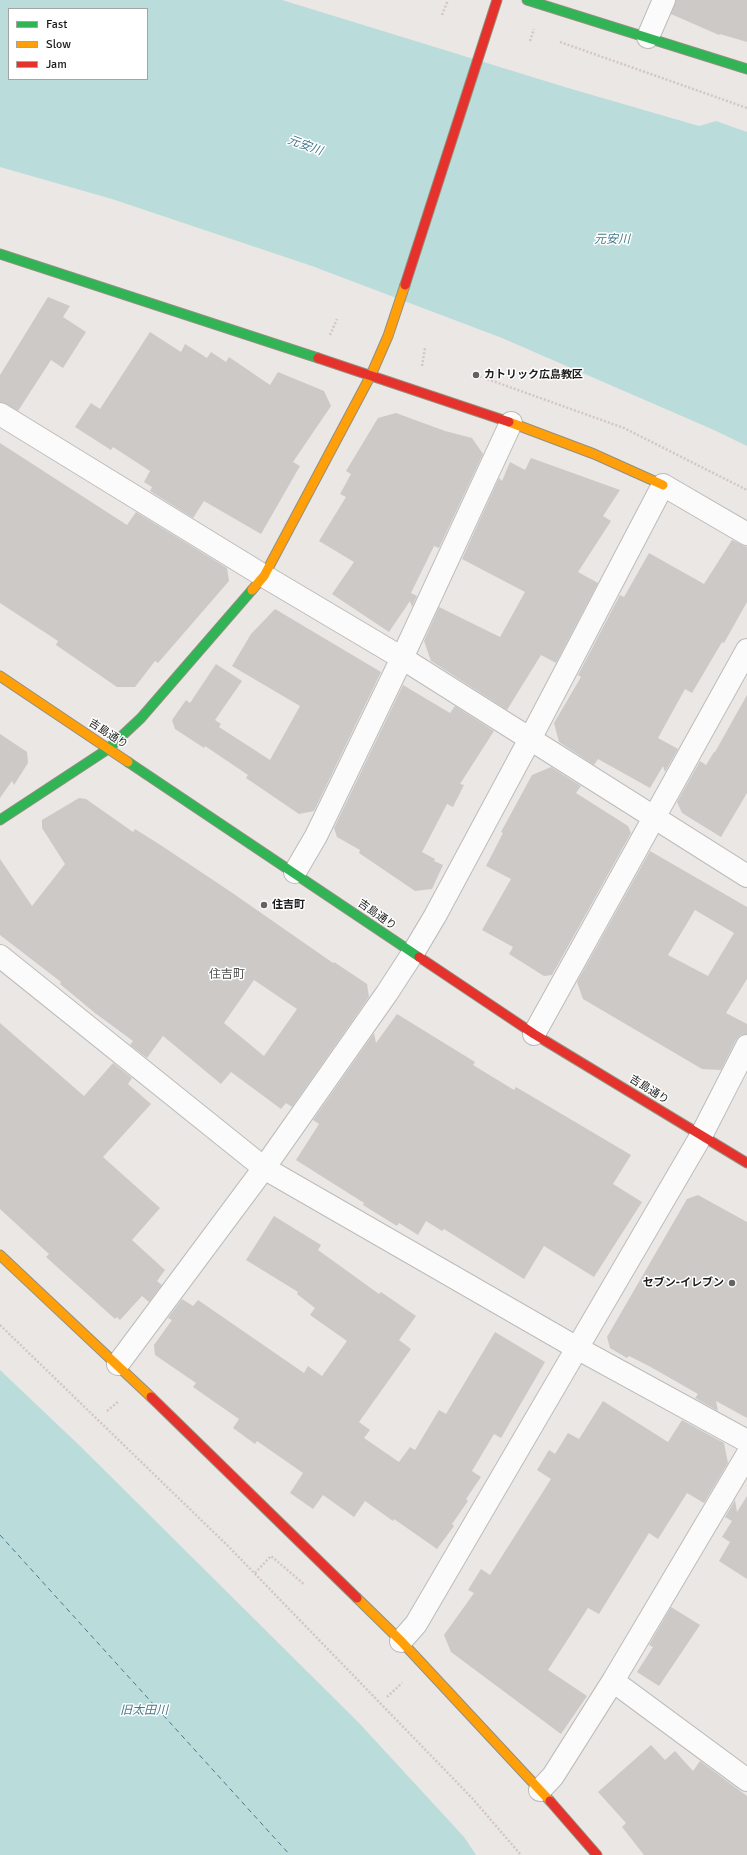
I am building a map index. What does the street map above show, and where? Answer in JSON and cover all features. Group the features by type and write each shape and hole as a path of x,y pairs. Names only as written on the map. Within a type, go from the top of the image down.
{"street":[{"path":"0,820 108,749 140,718 264,576 371,375 392,324 497,0"},
{"path":"527,0 648,37 747,70"},
{"path":"648,37 664,0"},
{"path":"0,254 371,375 511,423 594,454 663,485 747,534"},
{"path":"0,414 264,576 402,658 747,876"},
{"path":"295,872 316,836 402,658 511,423"},
{"path":"118,1364 264,1168 414,953 530,739 663,485"},
{"path":"534,1034 747,650"},
{"name":"吉島通り","path":"0,676 295,872 391,939 534,1034 747,1163"},
{"path":"0,956 264,1168 577,1348 747,1442"},
{"path":"401,1641 416,1624 701,1136 747,1046"},
{"path":"0,1255 118,1364 401,1641 540,1790 597,1855"},
{"path":"540,1790 553,1776 613,1681 747,1455"},
{"path":"613,1681 747,1780"}],"path":[{"path":"442,15 448,0"},
{"path":"530,41 535,24"},
{"path":"560,42 747,108"},
{"path":"330,337 337,319"},
{"path":"421,370 425,348"},
{"path":"476,376 624,428 747,490"},
{"path":"0,1325 255,1573 472,1798 521,1855"},
{"path":"108,1411 121,1398"},
{"path":"255,1573 271,1556 310,1589"},
{"path":"387,1697 402,1683"}],"water":[{"name":"元安川","path":"0,0 282,0 568,88 699,126 716,121 747,132 747,446 714,430 502,338 312,266 112,199 0,167"},
{"name":"旧太田川","path":"0,1370 80,1446 359,1723 464,1837 476,1855 0,1855"}],"building":[{"path":"676,0 747,0 747,42 720,34 719,35 671,14"},
{"path":"48,297 70,306 63,317 86,332 63,368 51,360 18,411 0,402 0,375"},
{"path":"150,332 181,352 185,344 207,358 211,352 226,362 229,357 270,385 278,372 324,391 331,406 293,462 300,466 261,534 204,501 193,518 150,491 152,487 144,482 150,471 113,447 111,450 75,427 91,403 100,409"},
{"path":"396,413 445,431 472,438 483,454 439,548 434,546 411,593 417,596 412,607 410,601 389,632 332,594 354,562 319,541 346,497 340,494 351,474 346,471 378,418"},
{"path":"0,443 127,525 136,512 227,568 229,581 158,663 155,661 135,687 117,687 56,645 58,641 0,603"},
{"path":"531,458 620,490 603,516 611,521 578,572 598,583 556,663 541,655 507,710 431,661 424,641 439,607 500,637 525,592 462,559 499,478 502,481 510,462 525,470"},
{"path":"732,540 747,547 747,602 724,643 722,642 692,693 685,689 658,738 678,749 665,772 663,766 650,788 598,759 594,765 559,742 554,723 581,677 578,675 620,595 624,597 649,553 704,584"},
{"path":"275,609 381,672 314,811 299,814 246,778 248,775 205,746 204,748 175,729 172,720 186,700 190,703 216,664 242,681 215,720 221,724 219,727 270,760 300,706 232,666 251,634"},
{"path":"403,685 450,713 455,706 494,731 460,784 464,785 453,807 447,804 422,852 435,859 434,861 443,865 432,889 415,891 359,853 360,850 337,837 334,828"},
{"path":"747,695 747,793 721,837 682,813 677,802 700,761 706,765 715,752"},
{"path":"0,734 27,752 28,763 14,785 12,781 0,798"},
{"path":"551,767 581,786 576,793 628,826 631,833 552,975 544,976 509,954 513,947 482,930 511,879 486,866 503,833 501,832 532,775"},
{"path":"79,798 86,799 133,832 135,829 162,846 333,963 334,962 367,984 369,997 292,1107 286,1103 281,1109 231,1072 221,1084 163,1036 147,1058 130,1045 133,1041 95,1013 60,984 61,982 0,935 0,859 32,906 65,864 42,828 42,820","holes":["254,980 297,1009 264,1056 224,1023"]},
{"path":"650,851 747,907 747,979 726,1013 747,1024 747,1034 741,1035 736,1040 721,1070 702,1069 583,999 577,982","holes":["695,910 734,933 708,976 668,955"]},
{"path":"397,1014 475,1062 473,1065 514,1090 516,1087 631,1155 613,1184 642,1202 594,1277 544,1246 524,1279 444,1229 442,1231 426,1221 418,1235 399,1223 397,1226 363,1205 364,1203 296,1160 319,1124 313,1120 374,1033 376,1043"},
{"path":"0,1023 84,1096 113,1063 132,1078 128,1084 151,1104 103,1157 160,1208 132,1240 165,1270 157,1281 162,1285 149,1302 142,1296 120,1320 117,1317 115,1319 46,1257 49,1254 0,1209"},
{"path":"698,1195 747,1222 747,1418 716,1401 718,1411 695,1398 698,1394 649,1366 629,1356 627,1358 610,1348 607,1337 687,1199"},
{"path":"274,1216 321,1245 318,1250 379,1294 381,1292 416,1316 399,1340 411,1349 359,1422 370,1430 364,1438 399,1462 410,1447 415,1450 439,1410 446,1414 495,1332 545,1362 501,1438 494,1434 472,1471 481,1477 466,1499 468,1501 452,1524 454,1526 437,1549 365,1501 354,1517 323,1495 313,1509 290,1493 303,1473 257,1441 255,1444 233,1428 239,1419 193,1387 196,1383 155,1355 154,1345 172,1320 168,1318 182,1299 193,1306 198,1300 304,1373 308,1366 322,1376 347,1341 310,1315 315,1308 297,1294 298,1292 246,1260"},
{"path":"603,1401 668,1442 682,1420 724,1443 728,1463 704,1503 687,1493 658,1539 649,1533 599,1614 588,1608 548,1670 587,1696 561,1734 451,1652 444,1635 474,1593 468,1590 481,1569 490,1575 551,1479 537,1470 549,1450 555,1454 568,1433 579,1439"},
{"path":"747,1496 747,1579 719,1561 730,1542 722,1537 732,1521 725,1517 735,1500 737,1512"},
{"path":"671,1607 700,1625 659,1686 637,1672 653,1647 649,1645"},
{"path":"651,1745 665,1760 675,1751 693,1771 700,1761 747,1796 747,1855 644,1855 622,1827 626,1823 598,1792"}],"ferry route":[{"path":"0,1535 290,1855"}],"traffic: fast":[{"path":"527,0 747,69"},
{"path":"0,254 318,358"},
{"path":"0,820 108,749 141,718 252,590"},
{"path":"128,762 419,957"}],"traffic: slow":[{"path":"252,590 264,576 371,375 388,336 405,285"},
{"path":"509,422 594,454 663,485"},
{"path":"0,676 128,762"},
{"path":"0,1255 151,1397"},
{"path":"357,1598 401,1641 550,1801"}],"traffic: jam":[{"path":"405,285 497,0"},
{"path":"318,358 509,422"},
{"path":"419,957 534,1034 747,1163"},
{"path":"151,1397 357,1598"},
{"path":"550,1801 597,1855"}],"place":[{"name":"カトリック広島教区","path":"476,375"},
{"name":"住吉町","path":"264,905"},
{"name":"セブン-イレブン","path":"732,1283"}],"district":[{"name":"住吉町","path":"227,975"}]}
